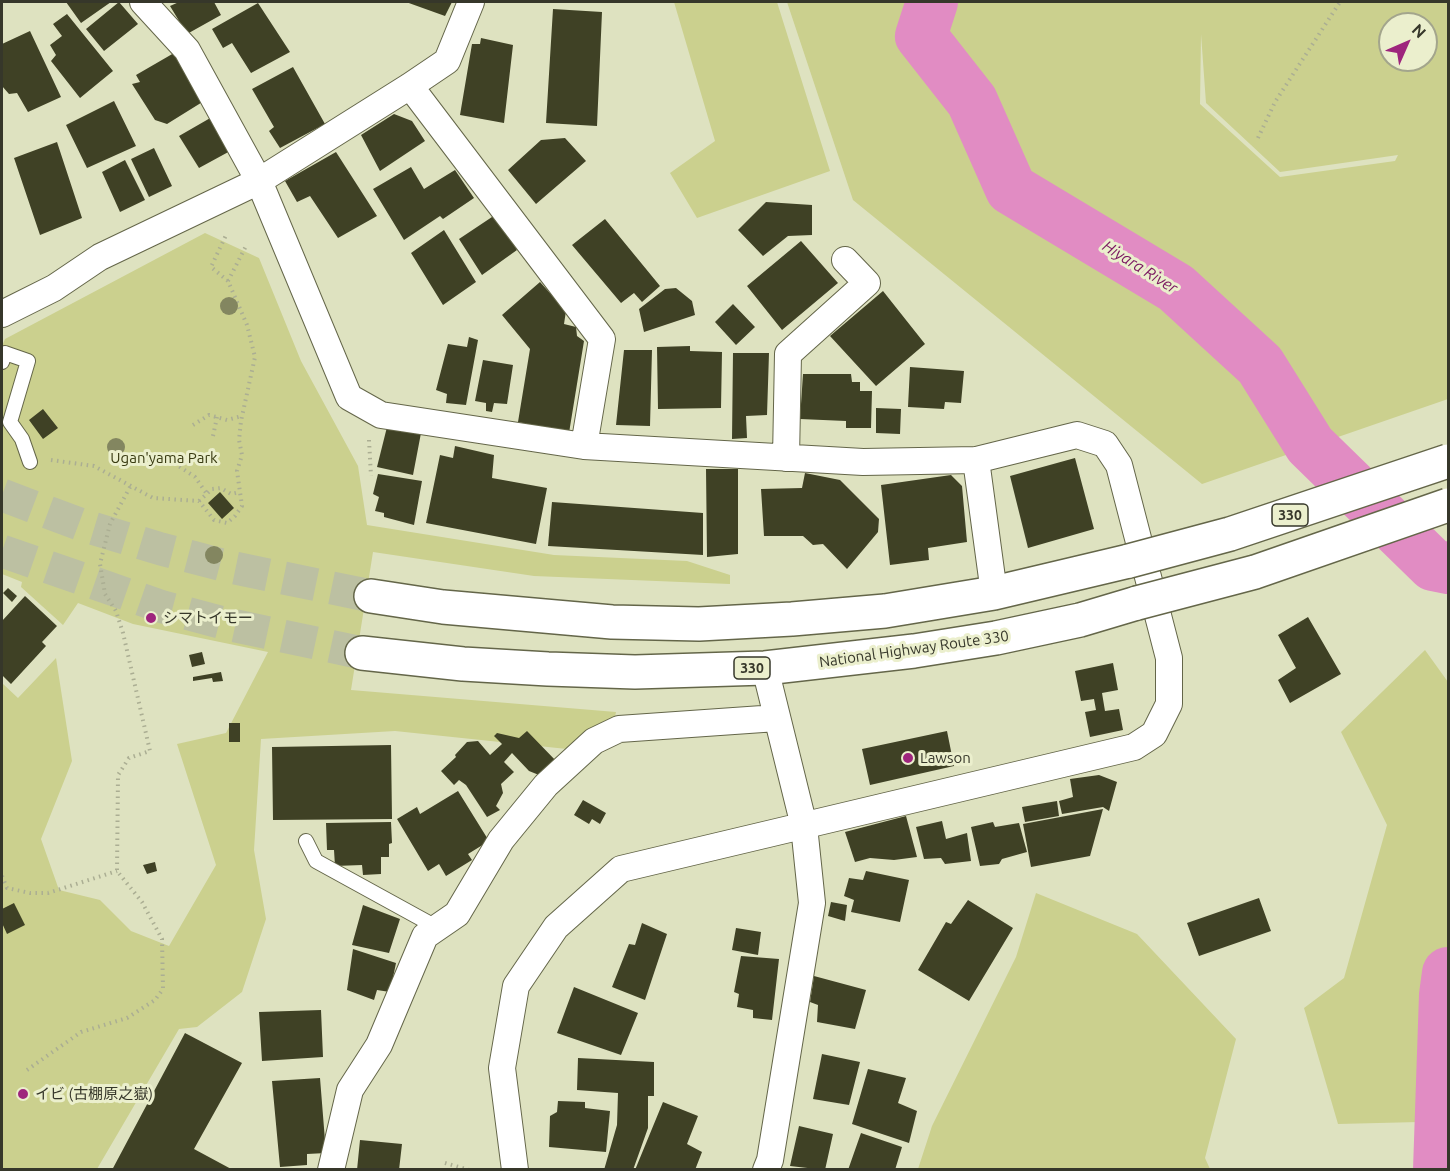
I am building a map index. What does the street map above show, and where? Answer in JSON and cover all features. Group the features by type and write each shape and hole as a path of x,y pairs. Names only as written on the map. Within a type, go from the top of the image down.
{"highway":[{"name":"330","path":"371,596 534,617 612,622 699,624 885,611 994,593 1129,561 1298,513 1449,461"},
{"name":"National Highway Route 330","path":"362,653 463,664 635,672 765,668 914,651 996,638 1080,620 1255,572 1449,505"}],"street":[{"path":"143,2 187,50 259,181 349,397 381,415 584,446 863,462 976,460 1077,435 1105,444 1119,465 1169,658 1170,704 1154,734 1134,747 621,869 556,927 516,986 502,1068 515,1170"},
{"path":"2,314 54,288 99,257 259,181 410,86 447,61 471,2"},
{"path":"410,86 602,339 584,446"},
{"path":"786,458 788,354 867,284 845,260"},
{"path":"976,460 994,593"},
{"path":"765,668 804,826 812,903 770,1160 766,1170"},
{"path":"331,1170 350,1090 379,1045 425,936 457,914 501,840 546,785 594,741 619,729 777,718"}],"lane":[{"path":"2,362 6,353 28,361 10,422 22,439 30,462"},
{"path":"306,841 316,861 438,928"}],"path":[{"path":"1258,138 1275,102 1340,2"},
{"path":"199,501 214,520 227,523 242,506 237,471 242,455 239,440 255,357 247,325 228,281 211,267 227,233"},
{"path":"228,281 247,244"},
{"path":"193,425 203,417 227,420 243,416"},
{"path":"213,436 217,417"},
{"path":"369,434 371,476"},
{"path":"175,456 177,465 195,477 207,494"},
{"path":"30,462 41,459 94,466 153,498 199,501 220,488 231,494 240,492"},
{"path":"27,1070 81,1032 127,1018 155,1000 163,989 162,939 142,902 117,871 118,775 129,758 150,751 123,633 116,611 105,594 100,564 110,524 130,487"},
{"path":"2,876 7,888 30,893 48,893 117,871"},
{"path":"445,1163 469,1170"}],"green space":[{"path":"674,2 777,2 830,171 697,218 670,173 715,141"},
{"path":"787,2 1448,2 1448,399 1202,484 853,200","holes":["1201,34 1206,103 1280,172 1398,155 1395,161 1280,177 1200,104"]},
{"name":"Ugan'yama Park","path":"205,233 259,258 301,361 358,466 367,525 554,555 687,561 730,575 730,584 534,576 373,552 351,690 616,712 614,721 567,749 395,731 261,739 254,850 266,919 242,992 197,1027 179,1029 97,1169 2,1169 2,683 18,698 56,658 72,761 41,839 59,890 100,900 131,931 169,946 216,865 177,744 226,733 268,652 133,624 78,603 63,625 21,587 22,582 2,574 2,346 5,339"},
{"path":"1425,650 1448,682 1448,1170 1418,1169 1419,1122 1338,1124 1304,1008 1344,978 1387,825 1341,732"},
{"path":"1036,893 1137,934 1236,1039 1205,1158 1210,1169 918,1169 932,1126 1016,957"}],"building":[{"path":"66,2 111,2 81,23"},
{"path":"119,2 138,24 104,51 86,29"},
{"path":"179,2 214,2 221,15 187,34 170,6"},
{"path":"406,2 452,2 445,16"},
{"path":"258,3 290,52 251,73 232,43 223,48 212,29"},
{"path":"553,9 602,12 597,126 546,123"},
{"path":"67,14 113,71 80,98 51,61 56,55 50,45 62,36 53,24"},
{"path":"30,31 61,97 28,112 17,93 9,94 2,86 2,44"},
{"path":"481,38 513,45 504,123 460,115 472,44 480,44"},
{"path":"174,53 204,101 167,124 155,120 132,84 140,82 136,75"},
{"path":"293,67 325,124 280,148 269,131 274,127 252,89"},
{"path":"114,101 136,146 87,168 66,125"},
{"path":"394,114 412,121 425,141 380,171 361,135"},
{"path":"212,117 232,150 199,168 179,136"},
{"path":"565,138 586,161 536,204 508,170 541,140"},
{"path":"57,142 82,218 40,235 14,158"},
{"path":"154,148 172,186 149,197 131,159"},
{"path":"336,152 377,216 338,238 310,196 297,202 285,181"},
{"path":"125,160 145,200 120,212 102,172"},
{"path":"411,167 424,189 455,170 474,198 443,219 440,216 404,240 373,189"},
{"path":"766,202 812,205 812,235 788,236 763,256 738,230"},
{"path":"495,215 517,250 482,275 459,239"},
{"path":"605,219 660,286 642,302 634,293 621,303 572,245"},
{"path":"444,230 476,282 443,305 411,253"},
{"path":"801,241 838,283 782,330 747,286"},
{"path":"540,282 566,311 564,324 576,327 577,336 584,341 569,433 518,422 530,349 502,315"},
{"path":"676,288 692,301 695,315 644,332 639,309 665,289"},
{"path":"883,291 925,344 876,386 830,336"},
{"path":"733,304 755,327 736,345 715,322"},
{"path":"469,337 478,340 466,405 446,403 447,394 436,390 448,344 467,347"},
{"path":"690,346 690,351 722,352 721,408 658,409 657,347"},
{"path":"624,350 652,350 650,426 616,425"},
{"path":"733,353 769,353 767,415 746,416 747,438 732,439"},
{"path":"483,360 513,365 507,404 494,403 492,412 486,411 486,403 475,401"},
{"path":"910,367 964,371 961,403 945,402 944,409 908,407"},
{"path":"803,374 851,374 852,382 860,382 860,391 872,391 871,428 846,428 846,421 800,419"},
{"path":"876,408 901,409 900,434 876,433"},
{"path":"43,409 58,428 43,439 29,420"},
{"path":"387,427 421,433 413,475 377,467"},
{"path":"455,446 494,455 492,478 547,488 536,544 426,523 440,455 453,458"},
{"path":"1075,458 1094,529 1028,548 1010,476"},
{"path":"706,469 738,469 738,554 707,557"},
{"path":"805,473 840,480 879,519 878,532 847,569 823,544 813,545 803,536 764,536 761,489 802,488"},
{"path":"378,474 422,481 414,525 384,517 384,513 375,511 379,497 373,494"},
{"path":"951,475 962,486 967,542 928,548 929,560 890,565 881,485"},
{"path":"220,492 234,508 222,519 208,503"},
{"path":"552,502 703,513 703,555 548,546"},
{"path":"8,588 17,596 12,602 3,593"},
{"path":"25,596 57,626 42,642 46,646 11,684 2,675 2,621"},
{"path":"1308,617 1341,674 1290,703 1278,680 1296,668 1278,635"},
{"path":"202,652 205,664 192,667 189,655"},
{"path":"1113,663 1118,690 1102,693 1105,711 1119,709 1123,730 1090,737 1085,712 1096,710 1094,699 1081,701 1075,671"},
{"path":"221,672 223,681 213,682 212,678 193,681 193,677"},
{"path":"229,723 240,723 240,742 229,742"},
{"path":"527,731 559,764 544,777 529,771 512,753 504,762 514,772 501,784 503,793 496,806 500,810 487,817 466,785 459,780 454,785 441,771 456,757 455,755 467,742 478,741 490,755 502,744 494,736 497,733 519,738"},
{"name":"Lawson","path":"947,731 954,766 870,785 862,749"},
{"path":"391,745 392,819 273,820 272,747"},
{"path":"1099,775 1117,782 1109,811 1103,807 1062,814 1059,801 1073,797 1070,779"},
{"path":"458,791 489,841 468,854 472,860 446,876 439,864 428,871 397,819 417,807 420,814"},
{"path":"583,800 606,813 600,824 592,819 589,824 574,815"},
{"path":"1057,801 1059,816 1025,822 1022,807"},
{"path":"1103,809 1090,856 1031,867 1023,824"},
{"path":"906,816 917,857 894,860 870,858 855,862 845,832"},
{"path":"942,821 946,839 967,833 971,861 945,864 941,858 924,859 916,827"},
{"path":"391,822 392,843 389,844 389,857 381,857 381,874 363,875 362,865 335,866 334,850 327,850 326,823"},
{"path":"993,822 995,827 1019,823 1027,852 1002,859 999,864 980,866 971,827"},
{"path":"155,862 157,871 147,874 143,865"},
{"path":"866,871 909,880 900,922 851,912 854,900 844,896 849,878 863,880"},
{"path":"1259,898 1271,931 1199,956 1187,923"},
{"path":"968,900 1013,928 969,1001 918,970 946,922 951,924"},
{"path":"831,902 847,905 845,921 828,916"},
{"path":"14,903 25,925 7,934 2,923 2,909"},
{"path":"363,905 400,919 389,953 352,945"},
{"path":"642,923 667,934 645,1000 612,987 629,944 635,945"},
{"path":"736,928 761,932 758,955 732,950"},
{"path":"353,949 396,963 390,992 377,990 374,1000 347,990"},
{"path":"741,956 779,959 772,1020 753,1018 753,1010 737,1007 739,994 734,992"},
{"path":"814,976 866,990 855,1029 817,1022 818,1005 810,1002"},
{"path":"574,987 638,1013 621,1055 557,1033"},
{"path":"321,1010 323,1057 262,1061 259,1012"},
{"path":"185,1033 242,1063 194,1149 233,1170 112,1170"},
{"path":"822,1054 860,1062 849,1105 813,1099"},
{"path":"578,1058 654,1062 654,1096 648,1096 648,1128 633,1170 604,1170 617,1125 618,1093 577,1090"},
{"path":"868,1069 906,1078 898,1103 917,1111 909,1143 852,1124"},
{"path":"320,1078 326,1153 307,1154 307,1165 280,1167 272,1081"},
{"path":"558,1101 585,1102 585,1108 610,1111 606,1152 549,1147 550,1116 557,1112"},
{"path":"663,1102 698,1116 687,1144 702,1152 695,1170 635,1170"},
{"path":"799,1126 833,1134 825,1170 790,1166"},
{"path":"861,1133 902,1147 895,1170 848,1170"},
{"path":"360,1140 402,1144 399,1170 357,1170"}],"waterway":[{"name":"Hiyara River","path":"932,2 921,36 972,101 1011,189 1176,288 1260,365 1310,445 1433,565 1448,568"},
{"name":"Hiyara River","path":"1439,1170 1445,995 1448,973"}],"tunnel":[{"path":"2,495 82,525 161,549 230,567 371,596"},
{"path":"2,551 163,607 227,624 362,653"}],"place":[{"name":"シマトイモー","path":"151,618"},
{"name":"Lawson","path":"908,758"},
{"name":"イビ (古棚原之嶽)","path":"23,1094"}]}
